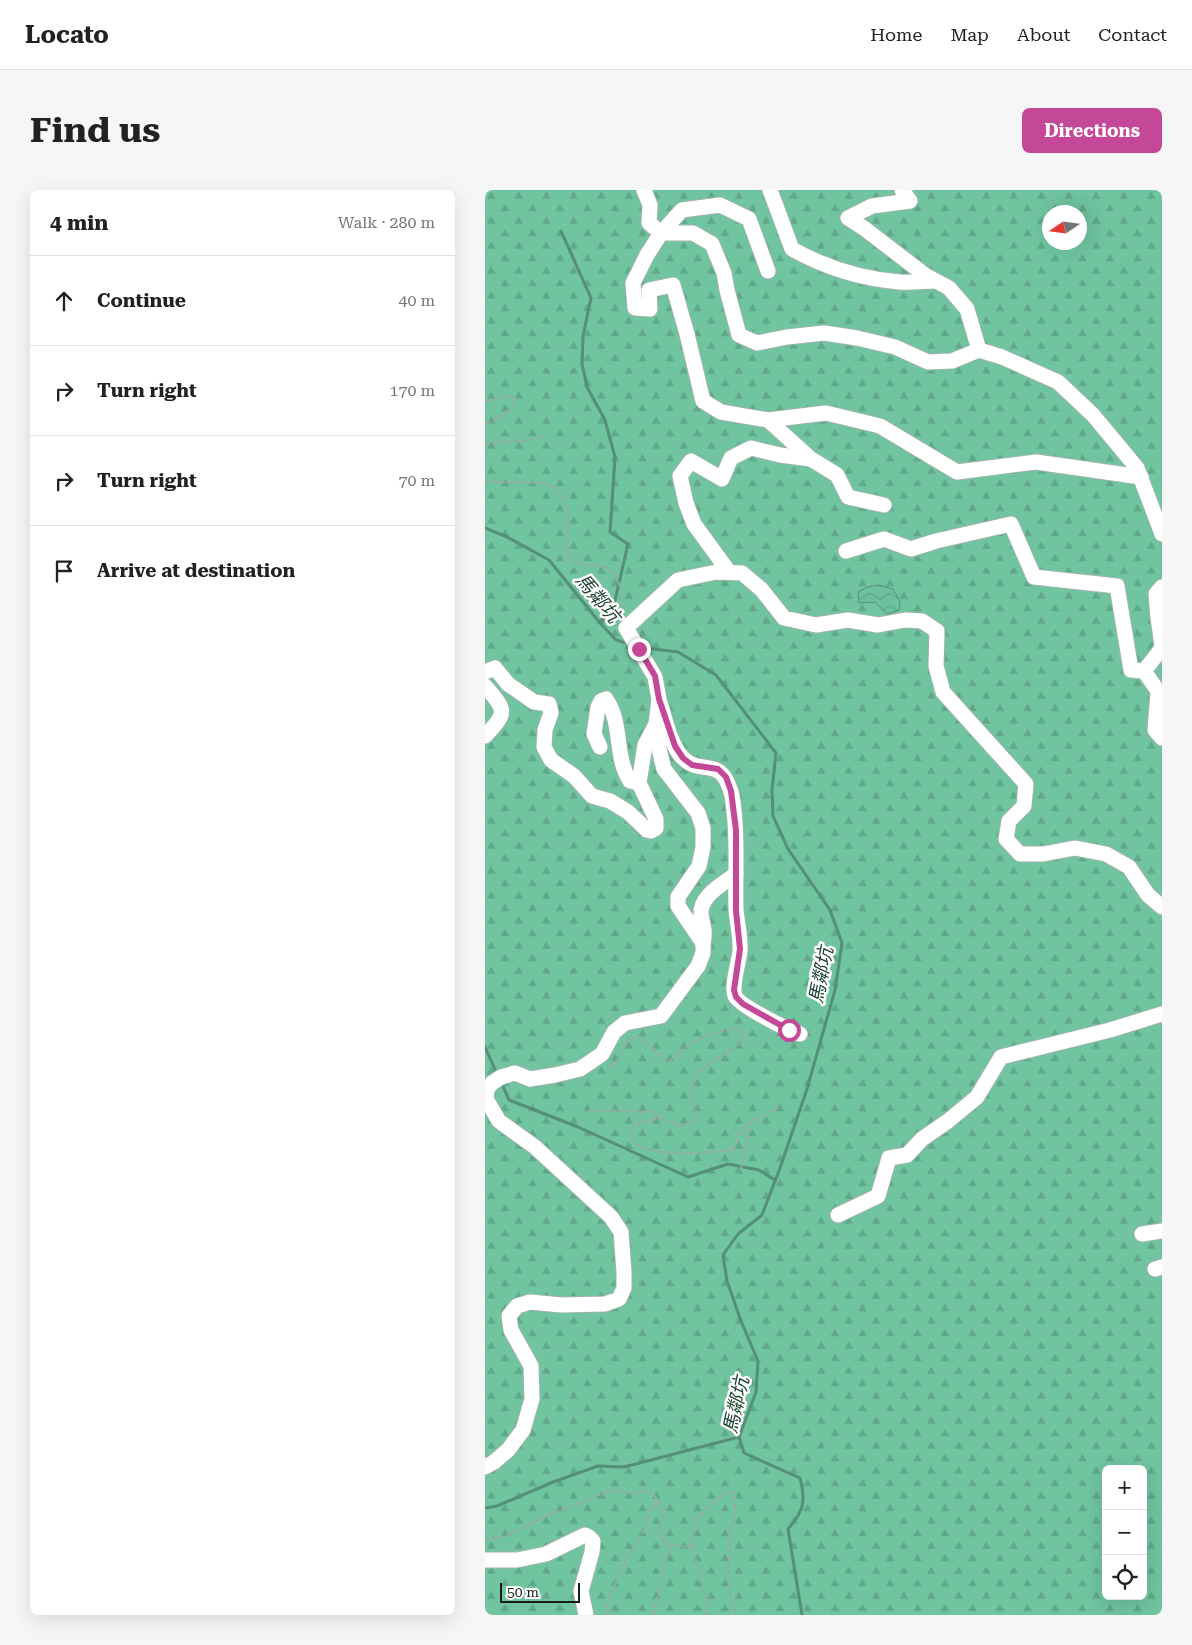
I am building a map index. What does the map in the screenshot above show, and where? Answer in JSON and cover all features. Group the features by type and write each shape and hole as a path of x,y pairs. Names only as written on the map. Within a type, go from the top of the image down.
{"street":[{"path":"644,190 650,205 649,223 661,233 693,233 712,244 723,272 739,335 757,344 787,337 824,333 895,347 929,362 952,361 979,350 1058,382 1093,415 1137,468 1162,534"},
{"path":"770,190 792,249 815,262 866,278 902,282 935,281"},
{"path":"902,190 910,201 872,206 848,218 865,228 925,275 949,288 967,309 979,350"},
{"path":"769,271 749,219 720,205 682,210 661,233 633,283 635,308 649,309 649,290 673,285 703,401 721,412 768,420 826,413 881,426 957,472 1036,462 1141,477"},
{"path":"768,420 811,460 837,476 848,497 883,505"},
{"path":"729,572 694,524 686,504 680,476 691,461 723,479 731,458 751,448 811,460"},
{"path":"846,551 884,539 911,550 936,540 1011,524 1034,577 1117,586 1131,670 1144,671"},
{"path":"800,1034 789,1030 743,1004 736,997 734,990 740,949 736,911 736,830 731,791 726,777 718,769 692,765 683,758 675,746 659,699 655,676 632,638 678,580 716,572 742,573 761,589 784,618 816,625 848,620 878,625 905,620 923,621 937,631 936,666 943,692 1026,784 1024,806 1009,821 1006,839 1019,854 1043,854 1075,848 1106,854 1129,867 1148,894 1162,907"},
{"path":"1144,671 1162,647 1157,618 1156,594 1162,587"},
{"path":"485,672 495,668 508,684 534,702 549,704 551,713 545,730 544,747 551,760 574,776 592,796 610,802 628,812 647,830 651,831 656,828 656,819 639,782 645,745 656,724"},
{"path":"1144,671 1158,691 1155,730 1162,738"},
{"path":"485,686 499,702 502,713 499,721 485,736"},
{"path":"600,747 594,734 598,707 601,701 606,699 610,704 616,723 624,773 630,781 639,782"},
{"path":"659,699 656,724 664,769 698,813 703,828 703,847 699,866 678,898 678,906 703,943"},
{"path":"485,1467 508,1450 523,1430 532,1398 531,1366 511,1330 509,1316 517,1306 530,1302 561,1305 605,1304 619,1299 623,1288 624,1272 621,1232 611,1216 535,1147 499,1121 485,1099 487,1090 497,1080 515,1073 530,1079 555,1076 580,1069 602,1054 614,1032 625,1023 661,1016 698,966 706,934 701,914 702,904 715,889 736,874"},
{"path":"838,1215 878,1196 889,1158 907,1156 922,1139 948,1122 977,1098 1001,1057 1110,1030 1162,1014"},
{"path":"1142,1234 1162,1230"},
{"path":"485,1560 517,1560 546,1554 585,1535 589,1537 593,1541 592,1552 581,1591 586,1615"}],"path":[{"path":"485,401 513,396 516,399 515,404 510,410 485,424"},
{"path":"485,444 543,437"},
{"path":"485,481 499,484 546,483 557,490 565,504 568,524 565,542 567,555 578,564 603,567 616,575 622,592 619,619 632,638"},
{"path":"605,1069 615,1062 629,1040 638,1038 645,1041 660,1058 667,1062 690,1044 734,1028 740,1029 744,1034 741,1042 693,1078 691,1090 697,1115 692,1122 682,1126 658,1118 633,1126 630,1132 633,1141 643,1148 660,1152 718,1152 733,1150 741,1130 751,1122 779,1107"},
{"path":"589,1110 654,1112 658,1118"},
{"path":"741,1169 751,1122"},
{"path":"485,1540 506,1536 547,1515 580,1504 609,1490 629,1493 643,1491 652,1493 659,1501 663,1514 661,1535 664,1541 687,1547 692,1545"},
{"path":"705,1615 707,1602 692,1545 695,1524 697,1518 727,1492 732,1492 735,1495 735,1515 730,1529 728,1567 729,1593 735,1615"},
{"path":"607,1615 607,1606 621,1569 647,1525 651,1509 659,1501"},
{"path":"653,1615 670,1544"}],"green space":[{"path":"485,190 1162,190 1162,1615 485,1615"}],"water":[{"path":"878,585 893,589 900,601 899,610 887,614 875,602 859,603 858,592 867,587"}],"waterway":[{"path":"561,231 591,298 583,336 582,364 587,387 605,420 615,457 610,532 628,544 614,605 600,623"},
{"name":"馬鄰坑","path":"485,528 507,537 549,560 616,640 629,644"},
{"name":"馬鄰坑","path":"645,648 678,652 716,675 776,753 772,790 773,816 788,849 830,910 842,943 835,990 807,1089 780,1168 762,1215 738,1234 723,1255 727,1281 758,1361 756,1392 739,1437 744,1453 800,1478 802,1486 802,1505 797,1517 788,1529 802,1615"},
{"path":"485,1047 497,1074"},
{"path":"501,1082 509,1100 578,1127 688,1177 728,1164 759,1170 775,1180"},
{"path":"485,1508 497,1506 553,1482 598,1466 624,1467 739,1437"}],"route":[{"path":"639,649 655,676 659,699 675,746 683,758 692,765 718,769 726,777 731,791 736,830 736,911 740,949 734,990 736,997 743,1004 789,1030"}]}
